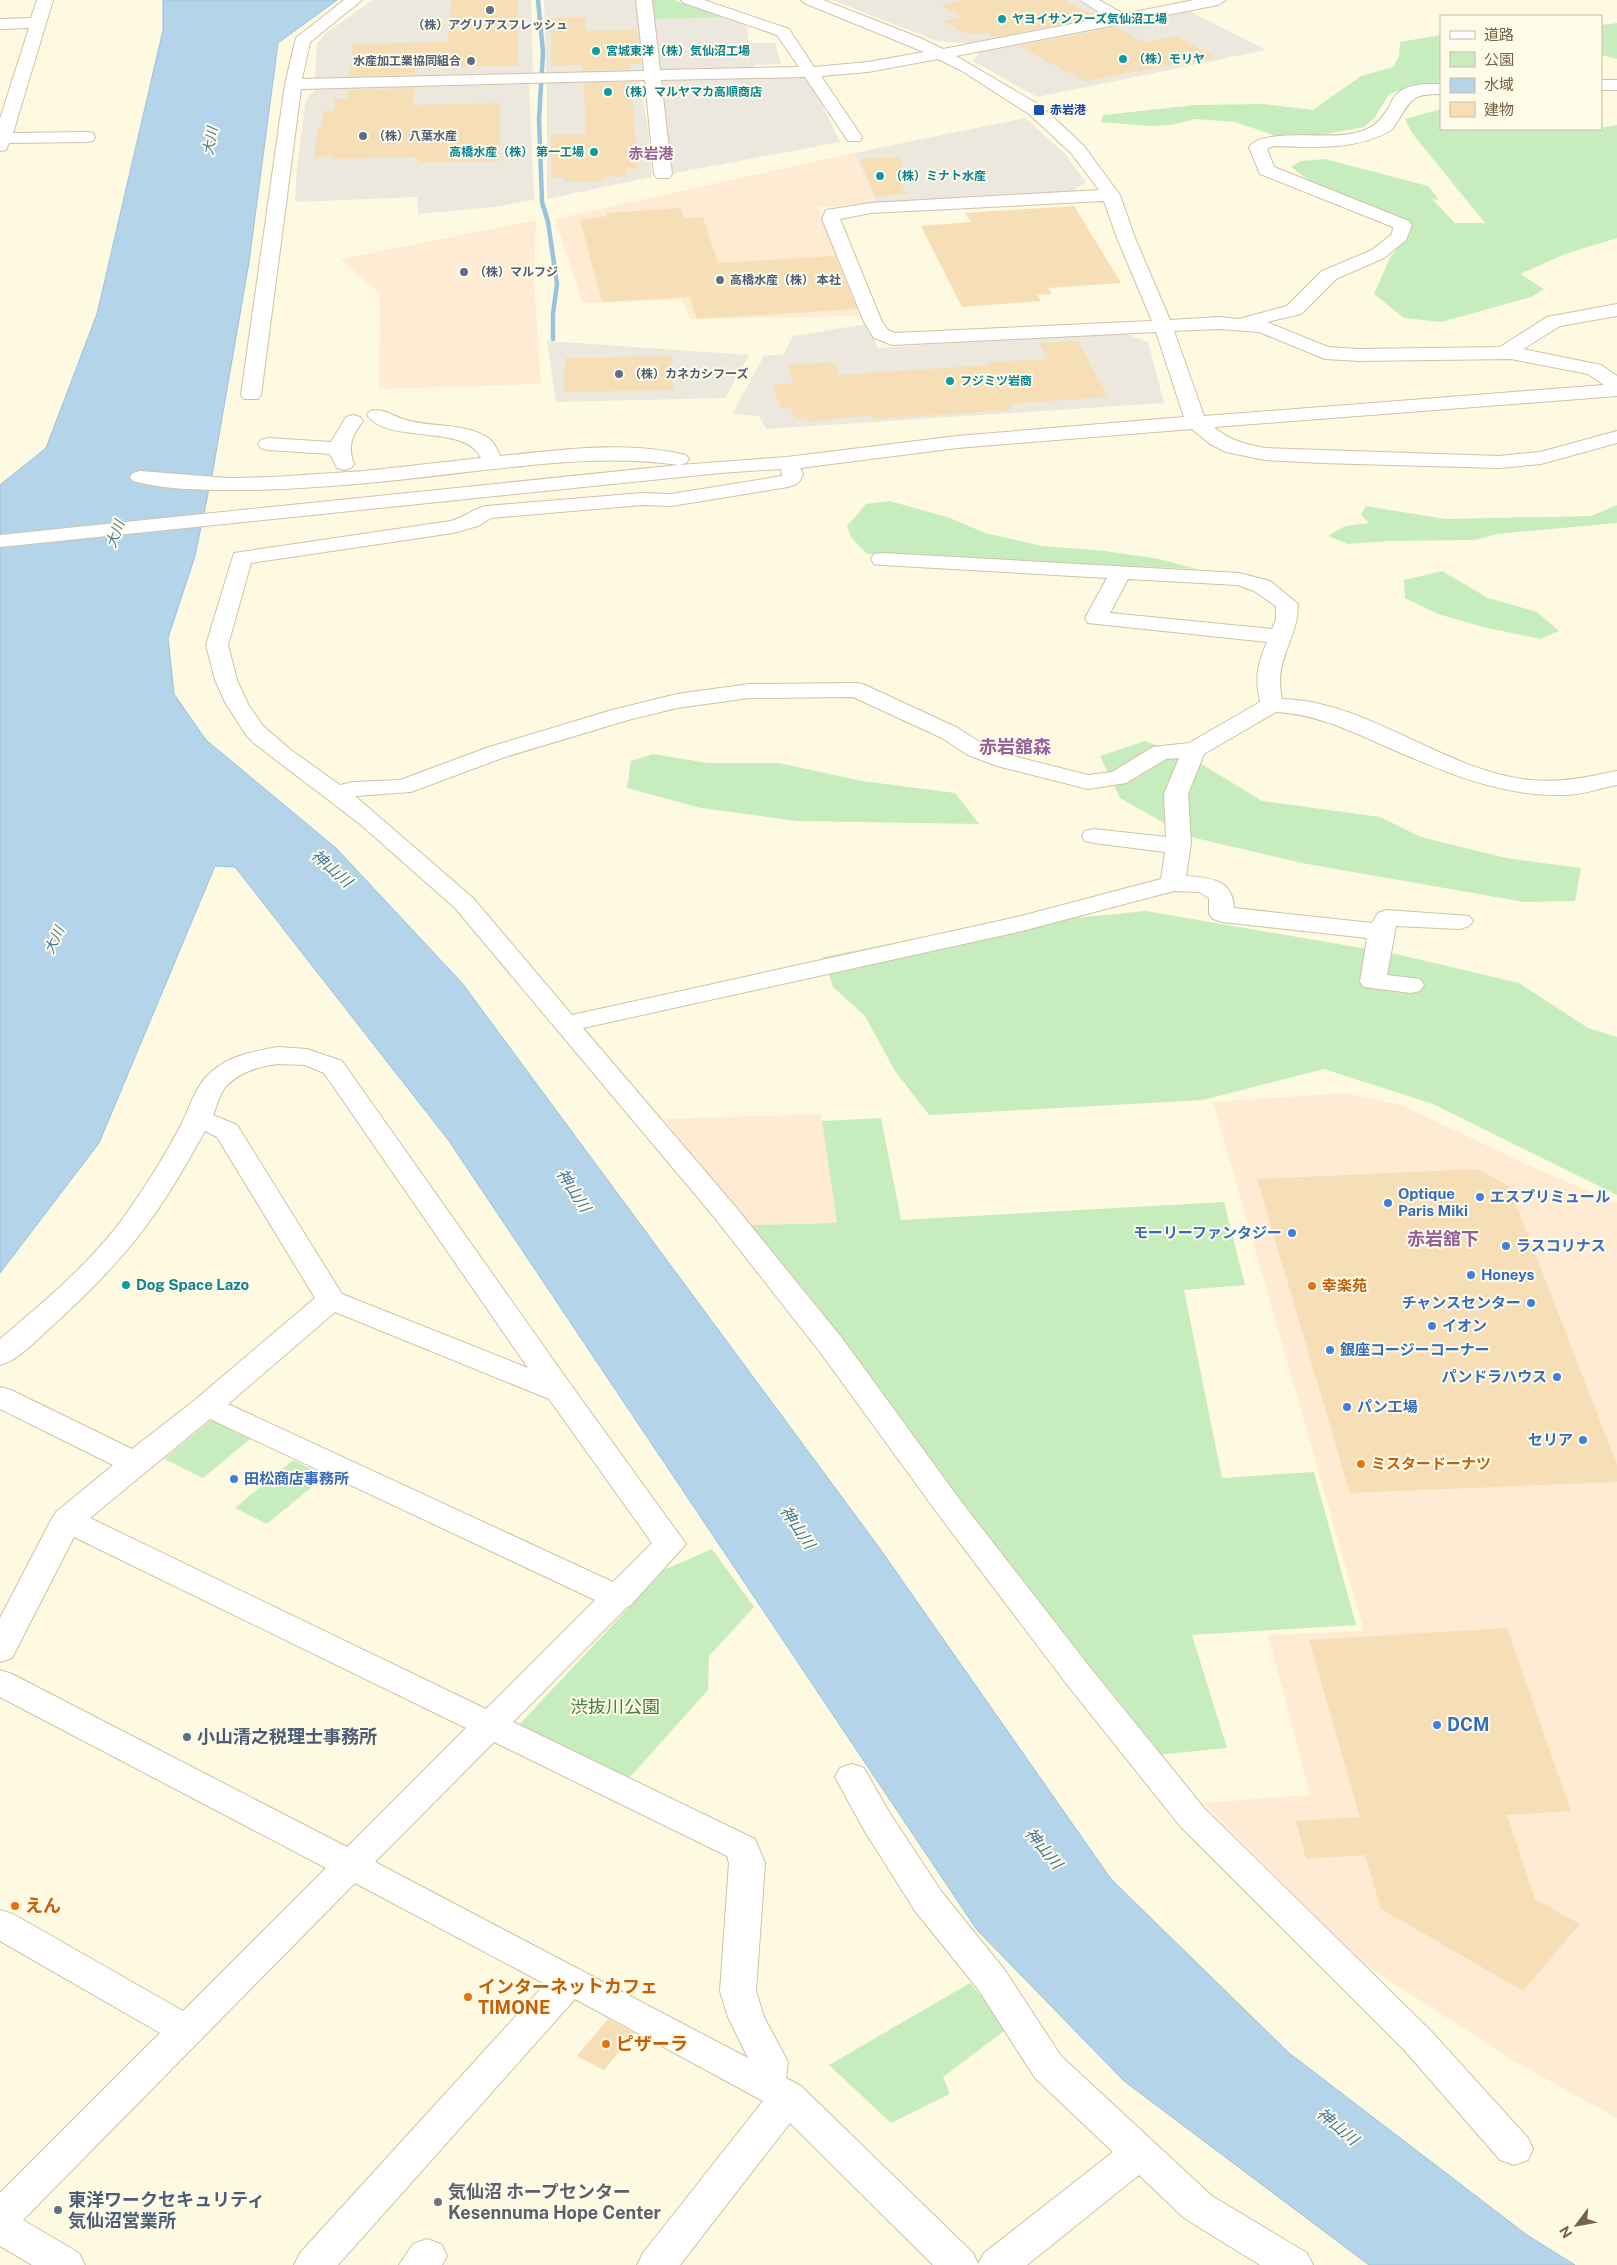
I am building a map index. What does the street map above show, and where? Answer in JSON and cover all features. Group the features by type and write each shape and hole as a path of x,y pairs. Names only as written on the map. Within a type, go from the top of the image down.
{"street":[{"path":"45,0 36,23 1,141 87,137"},
{"path":"251,395 293,84 302,41 312,31 354,0"},
{"path":"644,0 663,174"},
{"path":"689,0 783,32 854,137"},
{"path":"809,0 942,54 984,77 1036,110 1077,149 1111,195 1126,238 1163,325 1196,422 1217,440 1233,448 1265,454 1321,458 1499,462 1541,458 1588,446 1617,436"},
{"path":"1088,0 1122,19"},
{"path":"293,84 810,72 868,67 1218,0"},
{"path":"0,24 36,23"},
{"path":"1602,86 1617,85"},
{"path":"1232,324 1267,318 1294,310 1329,275 1378,254 1400,236 1403,225 1266,170 1258,148 1270,141 1335,142 1364,136 1386,126 1403,98 1419,89 1440,89"},
{"path":"1111,195 871,208 838,212 832,214 832,219 873,322 881,334 892,339 1163,325 1232,324 1263,327 1326,353 1359,355 1504,353 1594,369 1606,376 1617,389"},
{"path":"1504,353 1554,321 1617,310"},
{"path":"0,541 720,467 786,463 957,442 1617,389"},
{"path":"377,415 399,425 453,433 479,441 486,447 493,463"},
{"path":"348,477 338,448 343,434 353,421"},
{"path":"268,444 338,448"},
{"path":"1588,446 1617,450"},
{"path":"140,477 201,484 284,482 591,453 662,456 720,467"},
{"path":"786,463 793,474 792,478 788,481 725,493 672,500 642,499 486,512 471,522 453,527 242,558 217,645 226,680 237,704 255,730 269,745 336,793 428,869 464,903 724,1211 831,1345 955,1515 1077,1674 1192,1817 1418,2041 1514,2149"},
{"path":"882,559 1239,579 1262,586 1287,604 1287,620 1282,637 1271,659 1267,682 1272,705"},
{"path":"1121,572 1096,618 1282,637"},
{"path":"336,793 353,789 403,787 497,752 677,700 750,691 857,690 950,733 976,750 1005,761 1088,782 1118,778 1161,752 1194,750 1272,705 1305,708 1389,738 1482,778 1524,786 1565,788 1617,778"},
{"path":"1173,883 1178,846 1176,794 1194,750"},
{"path":"1094,836 1178,846"},
{"path":"566,1024 653,1002 768,980 1068,913 1173,883 1205,885 1221,895 1222,914 1381,932"},
{"path":"1411,985 1373,982 1381,932 1387,918 1460,921"},
{"path":"0,1355 76,1289 137,1219 198,1118 211,1085 225,1073 245,1062 269,1057 295,1056 318,1059 333,1067 560,1392 670,1544 619,1598 185,2030 0,2218"},
{"path":"198,1118 228,1131 331,1300 560,1392"},
{"path":"0,1650 67,1520 135,1463 208,1406 331,1300"},
{"path":"0,1397 135,1463"},
{"path":"208,1406 619,1598"},
{"path":"67,1520 743,1848 747,1863 738,1991 746,2017 769,2062 777,2091"},
{"path":"0,1682 570,1980 777,2091 959,2265"},
{"path":"852,1777 876,1821 928,1901 991,1979 1048,2067 1198,2208 1293,2265"},
{"path":"0,1924 185,2030"},
{"path":"314,2265 570,1980"},
{"path":"657,2265 777,2091"},
{"path":"998,2265 1139,2153"},
{"path":"0,2226 64,2265"}],"shaded area":[{"path":"373,0 531,0 533,74 315,80 317,44 326,33"},
{"path":"544,0 674,0 746,25 749,43 775,43 781,64 754,65 754,69 546,74"},
{"path":"832,0 1077,0 1098,11 1093,20 974,44 937,41"},
{"path":"1189,11 1266,50 1037,97 973,61 981,51"},
{"path":"808,76 840,142 670,174 657,84 676,78"},
{"path":"633,78 640,82 648,129 652,177 547,199 547,80"},
{"path":"529,81 534,200 494,207 418,214 417,197 295,202 297,168 306,99 319,87"},
{"path":"1025,118 1064,153 1086,182 1071,192 877,204 854,153"},
{"path":"854,153 877,204 818,207 860,316 690,319 682,300 583,303 555,219"},
{"path":"536,220 534,281 541,384 379,389 380,294 341,259"},
{"path":"867,324 878,348 1119,332 1148,342 1164,403 766,429 759,416 732,414 764,356 784,354 793,336"},
{"path":"547,341 749,355 725,398 556,402"},
{"path":"1346,1093 1403,1106 1539,1170 1617,1203 1617,2118 1512,2060 1355,1958 1204,1803 1310,1795 1268,1635 1364,1631 1213,1102"},
{"path":"821,1114 838,1223 749,1225 695,1164 665,1119"}],"green space":[{"path":"653,0 674,0 723,17 655,19"},
{"path":"1617,23 1617,59 1602,55 1602,25"},
{"path":"1440,35 1440,86 1410,87 1389,94 1375,117 1364,127 1300,139 1279,137 1235,122 1196,119 1170,125 1149,126 1101,122 1103,115 1196,105 1264,104 1313,110 1361,76 1393,67 1399,56 1400,42"},
{"path":"1440,109 1440,130 1602,130 1602,127 1617,125 1617,238 1565,254 1520,274 1544,289 1531,297 1441,322 1404,318 1374,294 1390,258 1406,237 1388,218 1314,184 1291,167 1301,161 1325,159 1428,186 1439,200 1432,199 1455,223 1485,223 1412,133 1405,119"},
{"path":"890,501 950,518 985,533 1042,546 1105,551 1159,559 1197,569 867,554 851,537 847,526 866,504"},
{"path":"1617,505 1617,523 1497,534 1475,540 1388,541 1348,544 1328,536 1345,526 1369,523 1361,515 1366,506 1445,519 1591,516"},
{"path":"1442,571 1488,598 1537,612 1559,631 1540,639 1483,627 1438,614 1405,598 1404,580"},
{"path":"1145,741 1195,760 1262,801 1380,817 1421,837 1506,858 1581,868 1575,901 1524,902 1302,863 1187,836 1120,798 1100,756"},
{"path":"653,754 708,763 779,763 862,781 955,793 979,824 797,821 701,808 627,788 631,761"},
{"path":"1146,911 1396,954 1519,983 1588,1028 1617,1037 1617,1195 1433,1104 1324,1069 1203,1100 929,1115 895,1071 865,1016 833,987 823,957 972,928"},
{"path":"881,1118 901,1220 1224,1202 1245,1285 1184,1290 1222,1478 1314,1472 1356,1625 1192,1635 1227,1748 1156,1755 749,1225 837,1223 822,1121"},
{"path":"211,1420 250,1439 203,1478 164,1459"},
{"path":"293,1460 325,1476 267,1524 235,1508"},
{"name":"渋抜川公園","path":"712,1549 754,1607 709,1656 708,1690 623,1785 518,1726 664,1570"},
{"path":"970,1983 1008,2028 943,2077 950,2094 891,2123 829,2065"}],"water":[{"path":"163,0 337,0 278,43 249,262 213,470 195,556 168,638 174,694 206,740 336,848 462,983 878,1546 1111,1879 1289,2053 1527,2235 1575,2265 1369,2265 1124,2081 977,1930 449,1141 235,867 215,866 99,1143 0,1273 0,485 46,448 97,314 163,30"}],"building":[{"path":"451,0 518,0 518,66 415,68 415,74 349,76 353,44 448,42"},
{"name":"ヤヨイサンフーズ気仙沼工場","path":"966,0 1064,0 1097,17 995,37 986,32 969,35 943,21 962,17 940,5"},
{"name":"宮城東洋（株）気仙沼工場","path":"585,17 586,31 637,30 641,64 630,64 630,69 583,71 583,65 552,66 550,18"},
{"name":"（株）モリヤ","path":"1115,27 1145,43 1176,36 1215,57 1084,81 1019,46"},
{"name":"高橋水産（株） 第一工場","path":"631,82 638,169 626,169 627,176 603,177 603,181 565,182 565,178 552,178 551,135 586,134 584,83"},
{"path":"414,88 413,105 500,103 499,161 418,163 418,157 333,159 334,156 314,157 318,127 322,126 324,111 333,111 335,99 347,99 348,90"},
{"name":"（株）ミナト水産","path":"899,157 906,175 898,176 906,194 875,196 860,159"},
{"path":"1074,206 1121,283 1048,288 1052,294 1037,295 1041,301 962,307 921,226 971,222 965,213"},
{"name":"高橋水産（株） 本社","path":"681,208 684,218 703,217 718,263 835,256 857,309 697,319 690,297 602,302 580,220 607,216 606,213"},
{"name":"フジミツ岩商","path":"1078,341 1108,397 1009,404 1011,410 873,419 871,415 807,422 806,418 795,419 791,408 781,409 772,385 794,383 787,365 834,362 839,375 990,365 990,362 1047,359 1039,343"},
{"name":"（株）カネカシフーズ","path":"672,356 673,390 564,392 565,358"},
{"name":"イオン","path":"1477,1169 1509,1186 1617,1465 1617,1482 1350,1493 1257,1179"},
{"name":"DCM","path":"1507,1628 1571,1811 1507,1815 1535,1899 1580,1924 1523,1991 1381,1909 1365,1855 1306,1859 1296,1821 1360,1817 1309,1640"},
{"name":"ピザーラ","path":"608,2019 635,2033 604,2070 577,2056"}],"waterway":[{"path":"538,0 543,52 539,119 542,202 548,222 557,284 553,314 553,339"}],"place":[{"name":"（株）アグリアスフレッシュ","path":"490,10"},
{"name":"ヤヨイサンフーズ気仙沼工場","path":"1002,19"},
{"name":"宮城東洋（株）気仙沼工場","path":"596,51"},
{"name":"（株）モリヤ","path":"1123,59"},
{"name":"水産加工業協同組合","path":"471,61"},
{"name":"（株）マルヤマカ高順商店","path":"608,92"},
{"name":"赤岩港","path":"1039,110"},
{"name":"（株）八葉水産","path":"363,136"},
{"name":"高橋水産（株） 第一工場","path":"594,152"},
{"name":"（株）ミナト水産","path":"880,176"},
{"name":"（株）マルフジ","path":"464,272"},
{"name":"高橋水産（株） 本社","path":"720,280"},
{"name":"（株）カネカシフーズ","path":"619,374"},
{"name":"フジミツ岩商","path":"950,381"},
{"name":"エスプリミュール","path":"1480,1197"},
{"name":"Optique Paris Miki","path":"1388,1203"},
{"name":"モーリーファンタジー","path":"1292,1233"},
{"name":"ラスコリナス","path":"1506,1246"},
{"name":"Honeys","path":"1471,1275"},
{"name":"Dog Space Lazo","path":"126,1285"},
{"name":"幸楽苑","path":"1312,1286"},
{"name":"チャンスセンター","path":"1531,1303"},
{"name":"イオン","path":"1432,1326"},
{"name":"銀座コージーコーナー","path":"1330,1350"},
{"name":"パンドラハウス","path":"1557,1377"},
{"name":"パン工場","path":"1347,1407"},
{"name":"セリア","path":"1583,1440"},
{"name":"ミスタードーナツ","path":"1361,1464"},
{"name":"田松商店事務所","path":"234,1479"},
{"name":"DCM","path":"1437,1725"},
{"name":"小山清之税理士事務所","path":"187,1737"},
{"name":"えん","path":"15,1906"},
{"name":"インターネットカフェ TIMONE","path":"468,1997"},
{"name":"ピザーラ","path":"606,2044"},
{"name":"気仙沼 ホープセンター Kesennuma Hope Center","path":"438,2202"},
{"name":"東洋ワークセキュリティ 気仙沼営業所","path":"58,2210"}],"district":[{"name":"赤岩港","path":"651,154"},
{"name":"赤岩舘森","path":"1015,747"},
{"name":"赤岩舘下","path":"1443,1239"}],"water label":[{"name":"大川","path":"210,141"},
{"name":"大川","path":"115,534"},
{"name":"神山川","path":"332,868"},
{"name":"大川","path":"54,940"},
{"name":"神山川","path":"574,1190"},
{"name":"神山川","path":"798,1527"},
{"name":"神山川","path":"1044,1848"},
{"name":"神山川","path":"1338,2126"}]}
